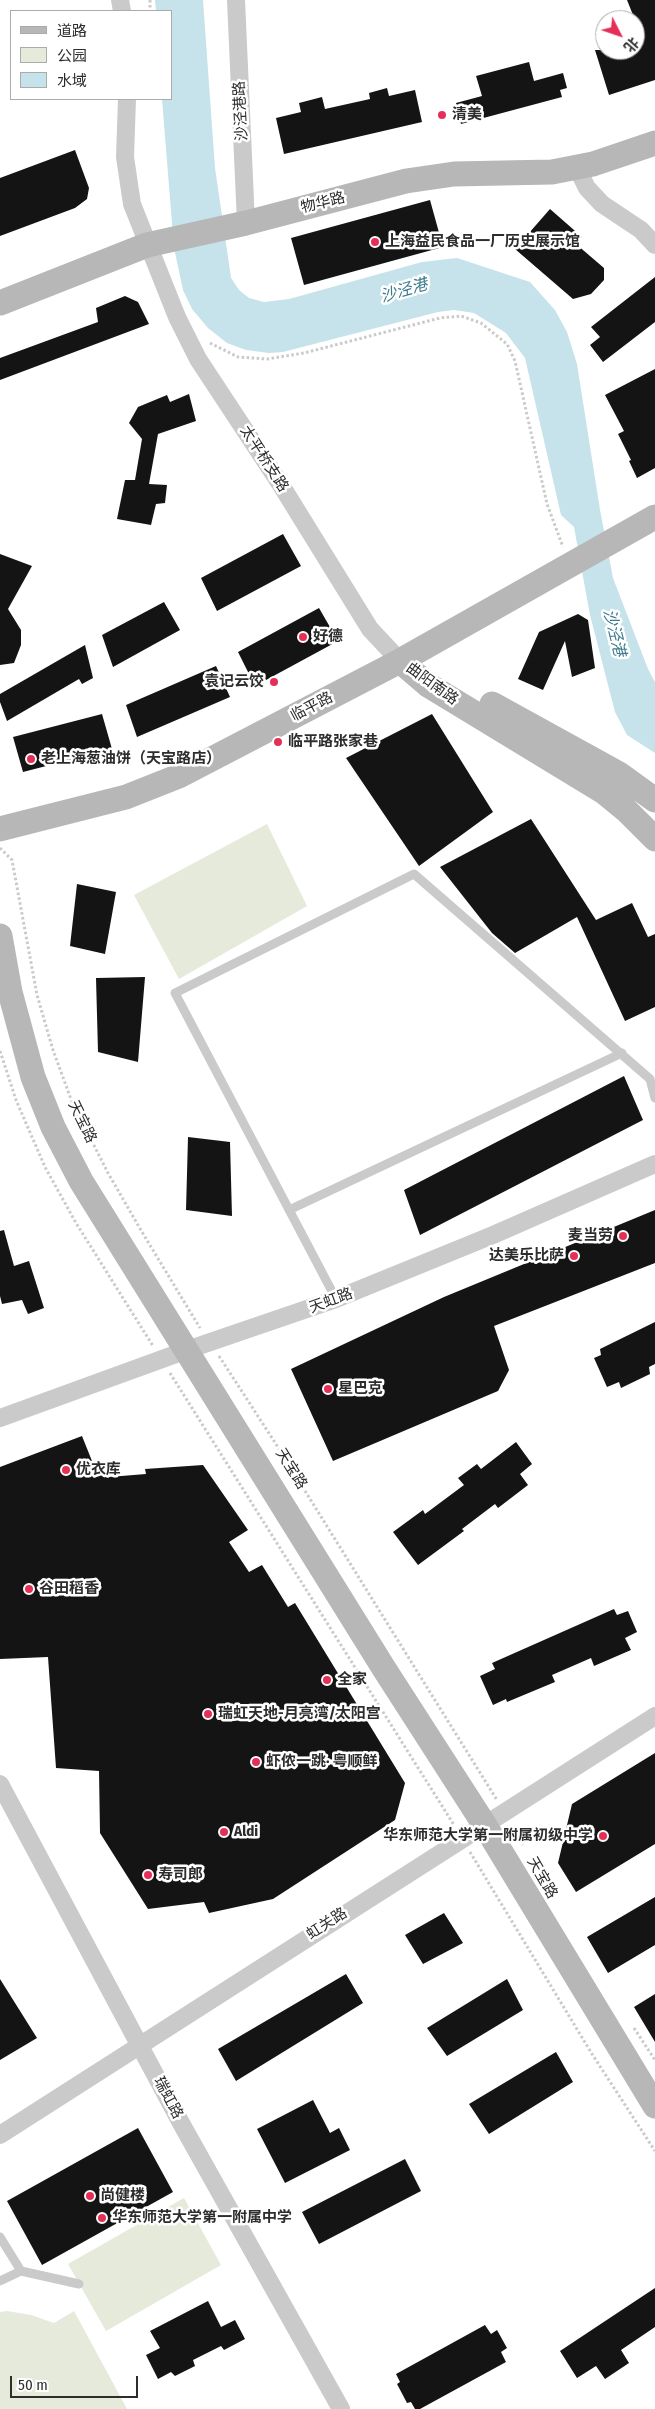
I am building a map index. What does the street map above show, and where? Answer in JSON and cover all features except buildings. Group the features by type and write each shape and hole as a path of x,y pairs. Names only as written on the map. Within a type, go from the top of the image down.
{"street":[{"name":"沙泾港路","path":"235,225 236,0"},
{"name":"太平桥支路","path":"127,100 125,157 132,204 177,317 198,359 281,485 370,629 400,660"},
{"name":"物华路","path":"0,303 147,245 430,176 552,172 577,168 655,143"},
{"path":"577,168 587,188 602,204 641,230 655,245"},
{"name":"临平路","path":"0,829 126,797 153,788 269,730 400,660 655,517"},
{"name":"曲阳南路","path":"400,660 445,678 619,774 655,800"},
{"name":"曲阳南路","path":"400,660 428,685 604,792 626,810 655,839"},
{"name":"天宝路","path":"0,936 10,992 26,1054 53,1128 95,1206 198,1346 378,1659 494,1818 655,2106"},
{"name":"天虹路","path":"0,1418 198,1346 336,1299 493,1235 655,1164"},
{"name":"虹关路","path":"0,2135 139,2044 655,1716"},
{"name":"瑞虹路","path":"0,1784 139,2044 341,2409"}],"lane":[{"path":"336,1299 175,994 414,874 650,1079 655,1098"},
{"path":"289,1210 622,1053"},
{"path":"0,2237 20,2271"},
{"path":"0,2280 20,2271 79,2284"}],"path":[{"path":"207,340 214,346 238,357 267,359 304,353 440,318 461,316 481,323 507,344 515,360 547,504 573,562"},
{"name":"天宝路","path":"0,848 12,860 38,995 53,1050 72,1102 108,1173 142,1232 198,1346 274,1441 494,1818 528,1853"},
{"path":"0,1051 16,1100 45,1167 76,1223 462,1838 592,2054 655,2150"},
{"path":"634,2027 655,2060"}],"green space":[{"path":"267,824 307,906 179,979 134,895"},
{"path":"184,2198 221,2265 106,2331 68,2264"},
{"path":"7,2311 31,2315 54,2323 74,2311 127,2409 0,2409 0,2312"}],"water":[{"name":"沙泾港","path":"155,0 203,0 215,168 231,278 239,290 249,298 264,302 289,299 422,262 457,258 530,282 555,310 567,332 577,364 600,510 613,578 648,669 655,682 655,753 627,735 615,712 590,615 574,527 561,515 525,358 506,333 474,313 454,310 438,312 283,352 269,353 246,350 227,343 208,328 192,309 183,290 174,248 162,100 172,100 172,10 156,10"}],"place":[{"name":"清美","path":"442,115"},
{"name":"上海益民食品一厂历史展示馆","path":"375,242"},
{"name":"好德","path":"303,637"},
{"name":"袁记云饺","path":"274,682"},
{"name":"临平路张家巷","path":"278,742"},
{"name":"老上海葱油饼（天宝路店）","path":"31,759"},
{"name":"麦当劳","path":"623,1236"},
{"name":"达美乐比萨","path":"574,1256"},
{"name":"星巴克","path":"328,1389"},
{"name":"优衣库","path":"66,1470"},
{"name":"谷田稻香","path":"29,1589"},
{"name":"全家","path":"327,1680"},
{"name":"瑞虹天地-月亮湾/太阳宫","path":"208,1714"},
{"name":"虾侬一跳· 粤顺鲜","path":"256,1762"},
{"name":"Aldi","path":"224,1832"},
{"name":"华东师范大学第一附属初级中学","path":"603,1836"},
{"name":"寿司郎","path":"148,1875"},
{"name":"尚健楼","path":"90,2196"},
{"name":"华东师范大学第一附属中学","path":"102,2218"}]}
